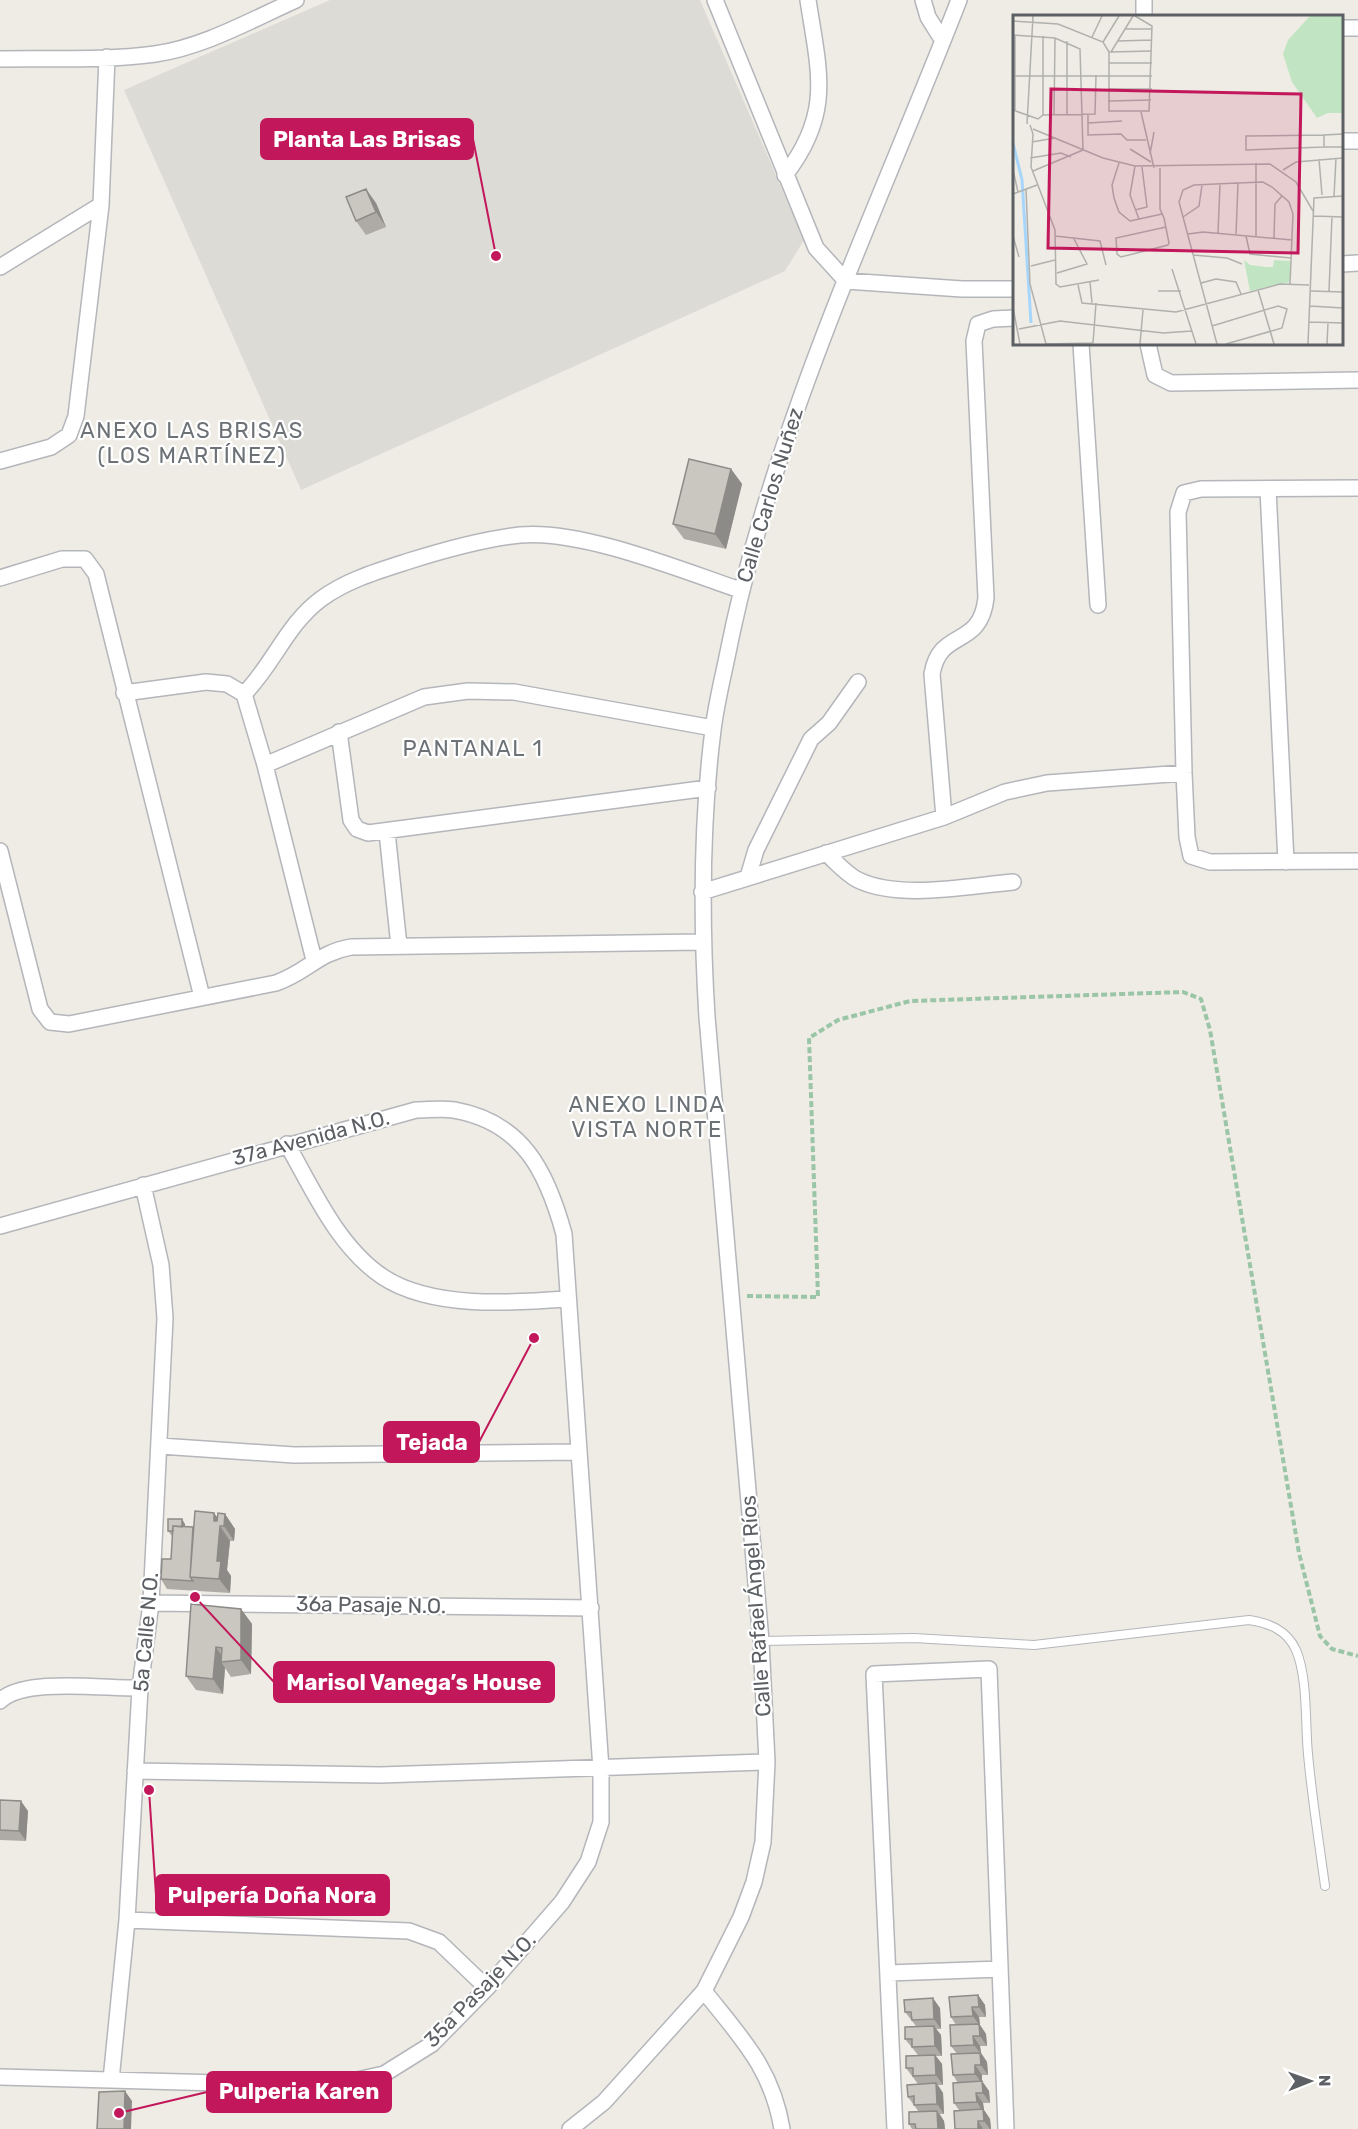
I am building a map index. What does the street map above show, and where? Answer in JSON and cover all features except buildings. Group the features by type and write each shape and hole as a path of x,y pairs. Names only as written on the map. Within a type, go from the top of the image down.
{"street":[{"path":"0,59 157,54 198,43 296,0"},
{"path":"715,0 816,248 846,281 962,290 1013,289"},
{"path":"785,175 803,152 816,122 819,91 808,0"},
{"path":"923,0 928,17 943,41"},
{"name":"Calle Carlos Nuñez","path":"706,1017 702,892 708,788 713,728 740,590 779,455 959,0"},
{"path":"0,461 51,447 69,435 76,416 101,205 107,57"},
{"path":"0,267 101,205"},
{"path":"1343,264 1358,263"},
{"path":"944,817 932,674 935,658 944,646 979,624 984,614 986,598 974,341 978,324 993,319 1013,318"},
{"path":"1080,345 1098,605"},
{"path":"1148,345 1155,375 1171,383 1358,380"},
{"path":"1358,489 1201,489 1184,493 1178,512 1184,773 1187,837 1191,856 1210,862 1358,861"},
{"path":"1268,489 1286,862"},
{"path":"244,694 254,684 292,627 321,599 356,579 442,550 521,535 550,536 640,556 740,590"},
{"path":"0,578 63,559 85,559 96,574 202,997"},
{"path":"124,693 206,682 227,684 244,694 265,765 314,960"},
{"path":"748,877 756,850 811,739 829,723 858,682"},
{"path":"265,765 424,697 468,691 514,692 713,728"},
{"path":"339,732 351,819 357,829 368,833 708,788"},
{"path":"702,892 944,817 1005,792 1047,783 1184,773"},
{"path":"387,832 399,946"},
{"path":"0,851 40,1009 50,1022 69,1024 276,983 297,976 314,960 332,951 351,947 702,942"},
{"path":"826,853 856,879 879,887 921,890 1013,882"},
{"name":"Calle Rafael Ángel Ríos","path":"570,2129 604,2102 704,1991 741,1917 754,1882 763,1842 767,1762 761,1641 706,1017"},
{"name":"37a Avenida N.O.","path":"0,1226 287,1144 416,1110 453,1110 489,1120 515,1137 538,1165 554,1196 564,1234 578,1452"},
{"path":"287,1144 325,1211 355,1252 384,1278 418,1292 458,1300 504,1303 567,1299"},
{"name":"5a Calle N.O.","path":"111,2080 127,1920 141,1688 151,1603 165,1318 161,1264 143,1185"},
{"path":"160,1446 294,1455 578,1452"},
{"name":"35a Pasaje N.O.","path":"0,2077 330,2086 384,2074 432,2044 487,1988 562,1902 588,1862 601,1822 601,1770 591,1608 578,1452"},
{"name":"36a Pasaje N.O.","path":"151,1603 591,1608"},
{"path":"895,2129 874,1674 989,1670 1006,2129"},
{"path":"0,1701 7,1694 42,1687 141,1688"},
{"path":"135,1771 380,1775 601,1770 767,1762"},
{"path":"127,1920 410,1931 439,1942 487,1988"},
{"path":"888,1973 1000,1969"},
{"path":"704,1991 756,2057 768,2078 777,2100 782,2129"}],"lane":[{"path":"761,1641 914,1638 1034,1645 1249,1620 1268,1623 1286,1634 1296,1651 1301,1673 1308,1756 1325,1886"}],"path":[{"path":"731,1295 818,1297 809,1038 838,1020 910,1001 1183,992 1201,999 1210,1030 1299,1553 1320,1636 1332,1649 1358,1656"}],"shaded area":[{"path":"330,0 700,0 804,240 785,271 301,490 124,90"}],"place":[{"name":"Planta Las Brisas","path":"496,256"},
{"name":"Tejada","path":"534,1338"},
{"name":"Marisol Vanega’s House","path":"195,1597"},
{"name":"Pulpería Doña Nora","path":"149,1790"},
{"name":"Pulperia Karen","path":"119,2113"}],"district":[{"name":"ANEXO LAS BRISAS (LOS MARTÍNEZ)","path":"192,443"},
{"name":"PANTANAL 1","path":"473,748"},
{"name":"ANEXO LINDA VISTA NORTE","path":"647,1116"}]}
